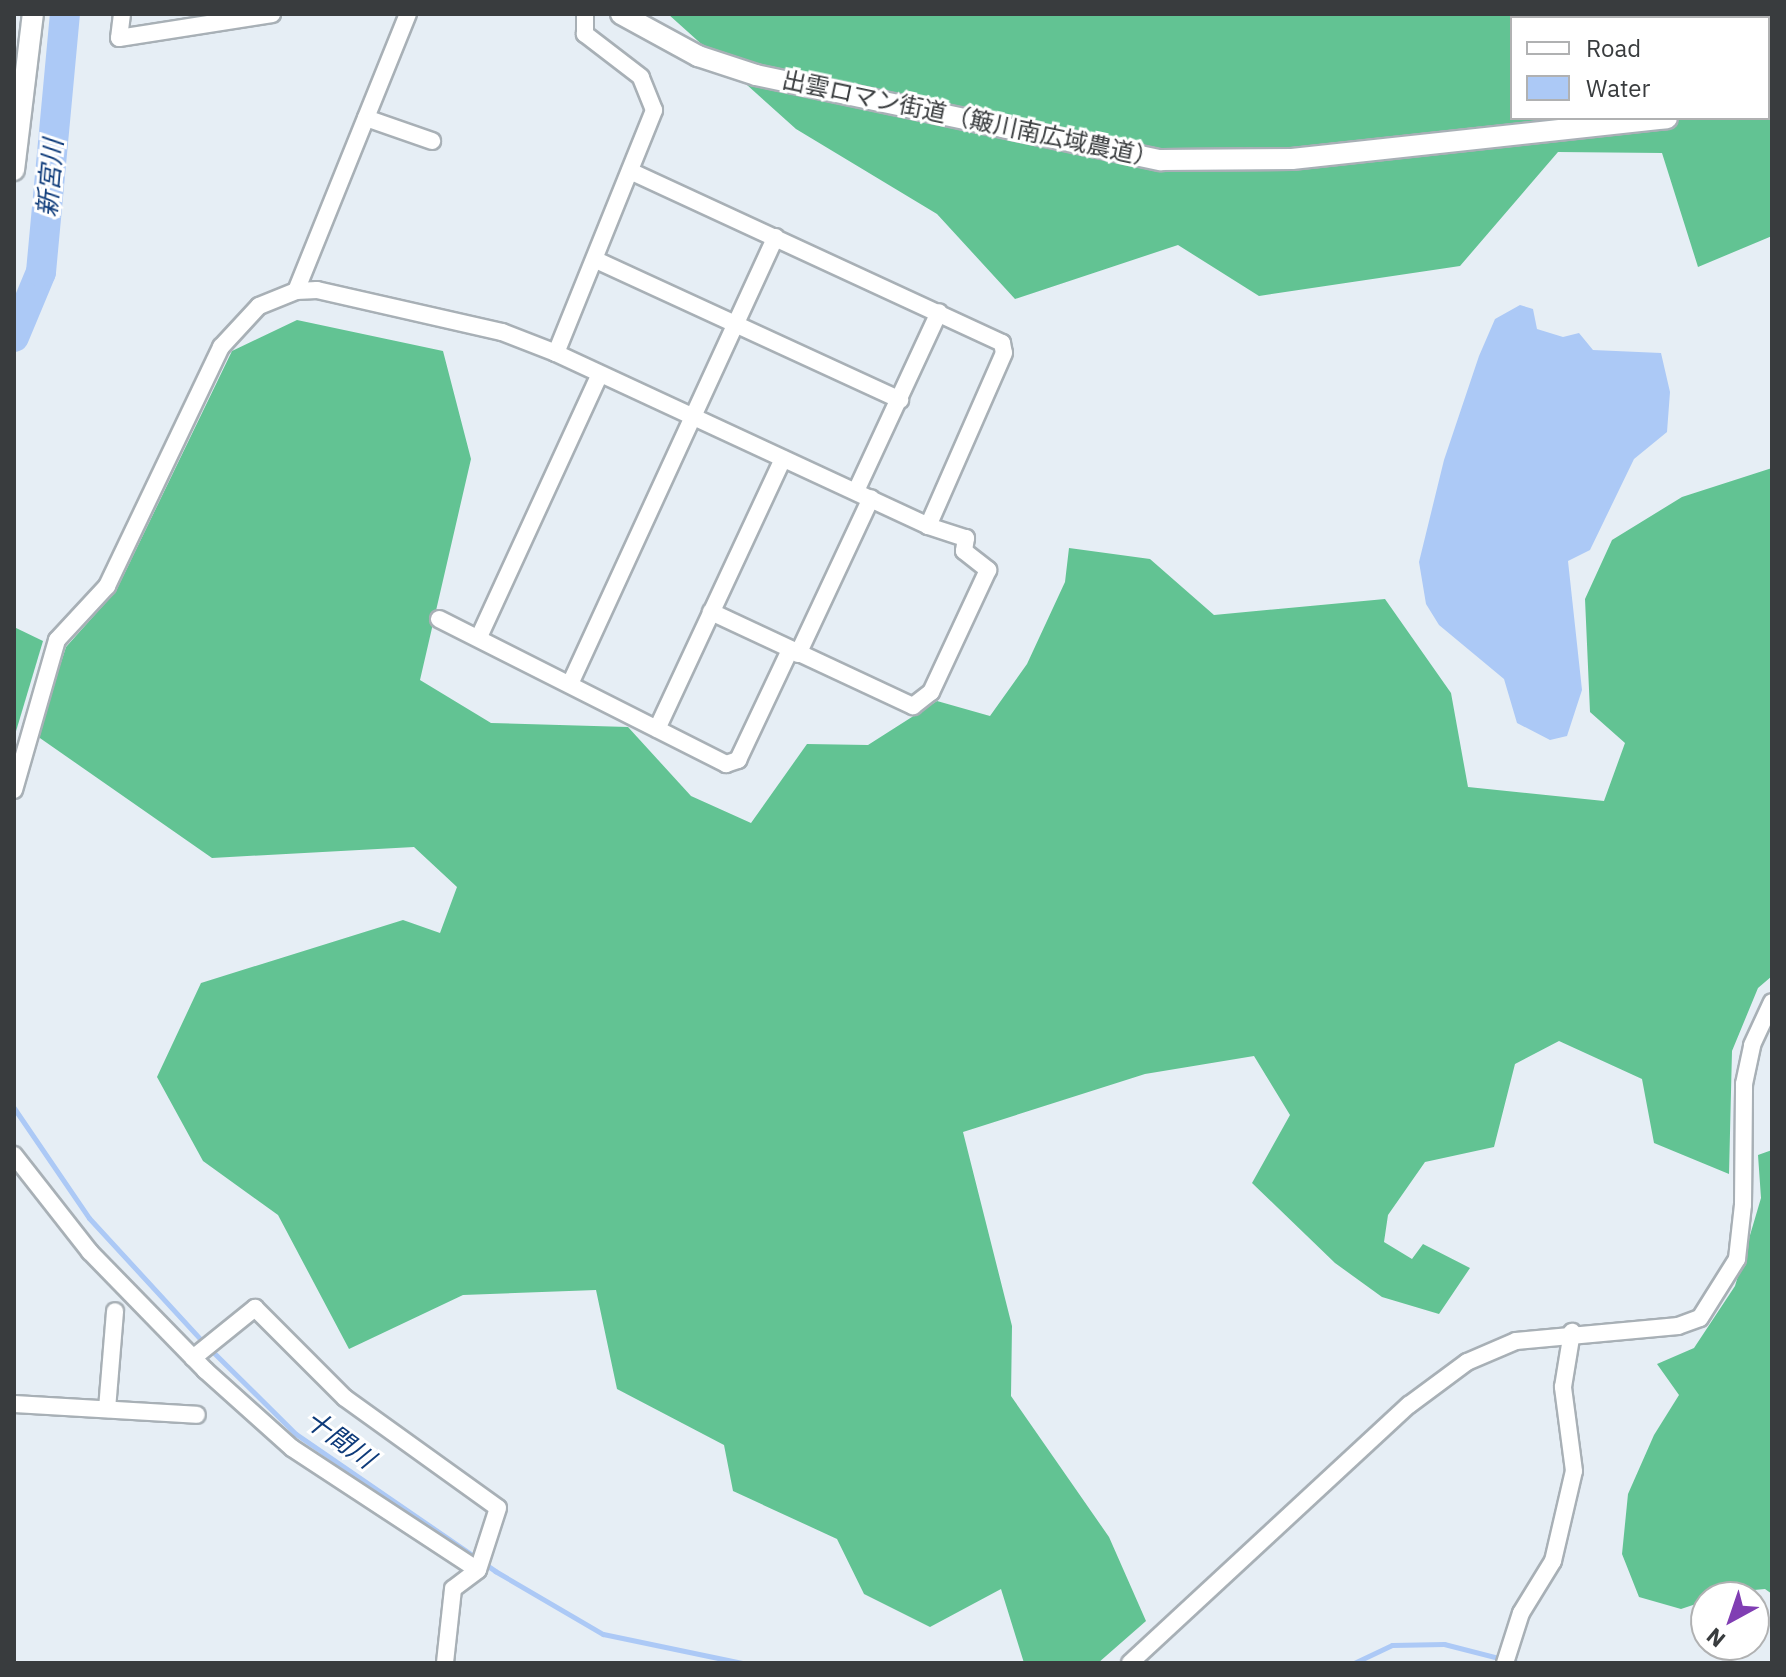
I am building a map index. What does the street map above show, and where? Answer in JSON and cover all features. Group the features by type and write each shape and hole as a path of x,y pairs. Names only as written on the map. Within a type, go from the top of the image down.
{"street":[{"path":"14,170 33,14"},
{"path":"122,14 119,38 202,20 272,14"},
{"path":"296,291 408,14"},
{"path":"556,353 654,110 652,95 641,77 585,34 585,14"},
{"name":"出雲ロマン街道（簸川南広域農道）","path":"621,14 698,56 756,75 1161,160 1292,159 1649,120"},
{"path":"366,118 432,141"},
{"path":"630,171 993,335 1002,343 1004,353 928,526"},
{"path":"570,684 776,237"},
{"path":"596,260 900,400"},
{"path":"14,790 57,640 107,586 221,347 259,306 296,291 317,290 502,332 556,353 928,526 966,538 964,551 988,570 931,692 913,706 711,612"},
{"path":"439,619 726,764 738,760 794,652 864,494 900,400 939,312"},
{"path":"479,637 600,374"},
{"path":"657,729 783,459"},
{"path":"1130,1663 1432,1388 1467,1362 1516,1341 1572,1332 1678,1326 1700,1318 1721,1290 1737,1259 1743,1205 1744,1084 1752,1045 1772,1002"},
{"path":"14,1155 90,1252 193,1358 292,1448 478,1570"},
{"path":"193,1358 255,1308 345,1398 498,1508 478,1570 453,1589 445,1663"},
{"path":"107,1409 115,1311"},
{"path":"1505,1663 1521,1613 1553,1561 1574,1471 1563,1387 1572,1332"},
{"path":"14,1404 197,1415"}],"green space":[{"path":"668,14 1772,14 1772,236 1698,267 1662,153 1558,152 1460,266 1259,296 1178,245 1015,299 937,214 796,129"},
{"path":"297,320 443,351 471,459 420,680 491,723 628,727 691,796 751,823 807,744 868,745 937,701 990,716 1027,664 1065,582 1069,548 1150,559 1214,615 1385,599 1451,693 1468,787 1604,801 1625,743 1590,712 1585,599 1612,540 1682,497 1772,468 1772,976 1758,988 1732,1051 1729,1174 1654,1143 1642,1079 1559,1041 1515,1064 1494,1147 1425,1162 1388,1215 1384,1242 1412,1259 1423,1244 1470,1268 1439,1314 1382,1297 1335,1263 1252,1183 1290,1115 1254,1056 1145,1074 963,1132 1012,1326 1011,1396 1109,1537 1146,1621 1098,1663 1024,1663 1001,1589 930,1627 864,1594 837,1539 733,1491 724,1445 617,1389 596,1290 463,1295 349,1349 278,1215 203,1161 157,1077 201,983 403,920 440,933 457,887 414,847 212,858 37,736 66,647 116,591 232,351"},
{"path":"14,627 43,641 14,738"},
{"path":"1772,1150 1772,1594 1770,1581 1690,1581 1690,1606 1681,1609 1639,1597 1622,1554 1628,1494 1654,1435 1679,1395 1657,1364 1694,1348 1735,1286 1761,1198 1758,1155"}],"water":[{"path":"1520,305 1533,309 1537,329 1563,337 1579,333 1593,350 1661,353 1670,392 1667,432 1634,459 1590,550 1568,561 1582,690 1567,736 1550,740 1517,723 1504,679 1439,625 1426,604 1419,562 1444,460 1479,356 1495,319"}],"waterway":[{"name":"新宮川","path":"14,337 41,272 65,14"},
{"name":"十間川","path":"14,1108 89,1218 204,1343"},
{"name":"十間川","path":"211,1350 296,1434 495,1571 603,1634 742,1663"},
{"name":"十間川","path":"1354,1663 1392,1645 1444,1644 1518,1663"}]}
